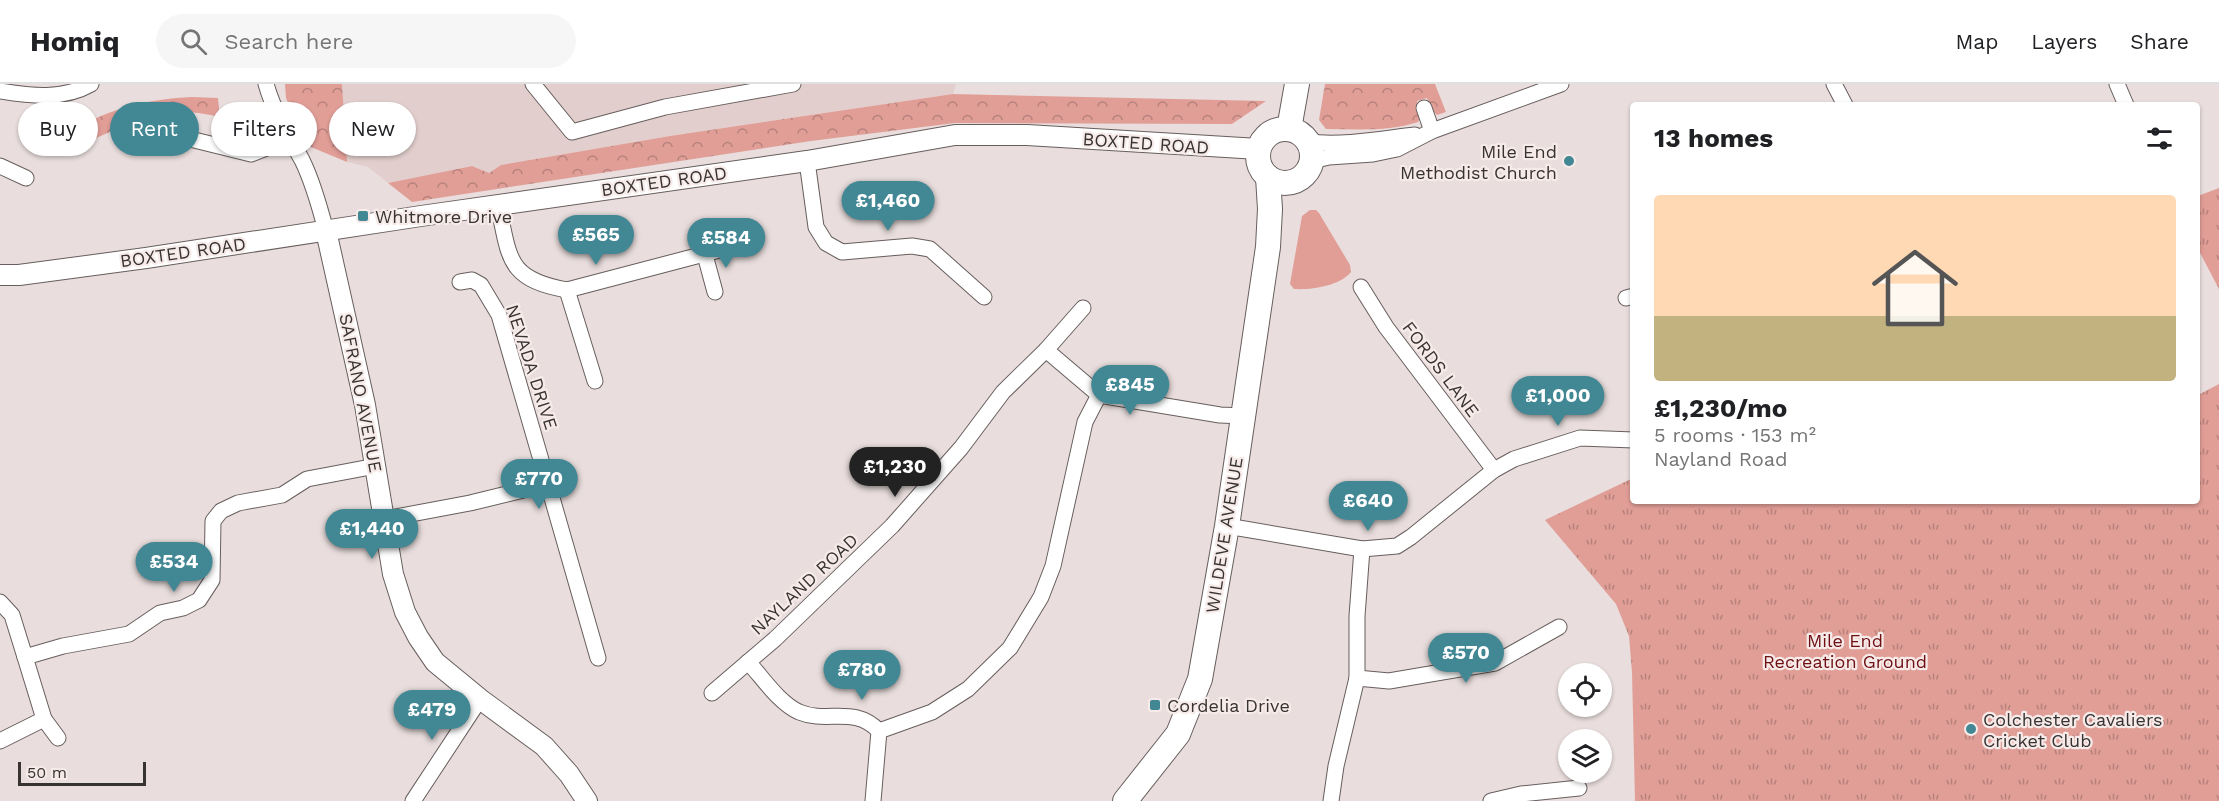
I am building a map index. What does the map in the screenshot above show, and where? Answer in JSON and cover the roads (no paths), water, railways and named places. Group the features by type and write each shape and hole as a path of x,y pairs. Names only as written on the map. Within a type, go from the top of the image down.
{"main road":[{"path":"1297,84 1303,144 1303,176 1296,181 1286,183 1276,181 1268,177 1259,164 1259,149 1263,140 1270,133 1279,129 1303,144"},
{"name":"WILDEVE AVENUE","path":"1125,801 1178,734 1200,679 1227,526 1268,247 1270,209 1268,177"},
{"name":"WILDEVE AVENUE","path":"1268,247 1280,210 1296,181"}],"street":[{"path":"0,92 42,97 82,89 91,84"},
{"path":"266,84 272,102"},
{"path":"533,84 572,132 665,107 793,84"},
{"path":"1303,144 1329,157 1373,154 1397,148 1428,132 1561,84"},
{"path":"1834,84 1843,102"},
{"path":"2117,84 2125,102"},
{"path":"1424,108 1428,132"},
{"name":"BOXTED ROAD","path":"0,275 146,258 807,161 955,135 1027,135 1259,149"},
{"path":"299,156 327,231"},
{"path":"807,161 816,227 826,243 842,252 912,246 930,249 984,297"},
{"path":"0,166 26,178"},
{"path":"498,205 513,264 529,280 546,287 567,290 728,248"},
{"name":"SAFRANO AVENUE","path":"327,231 365,405 393,574 405,612 435,662 480,699 544,746 569,774 587,801"},
{"path":"705,255 715,292"},
{"name":"NEVADA DRIVE","path":"459,282 472,280 481,285 499,315 598,658"},
{"name":"FORDS LANE","path":"1362,286 1386,327 1494,470"},
{"path":"567,290 595,381"},
{"name":"NAYLAND ROAD","path":"712,693 846,572 892,526 961,448 1003,392 1046,350 1083,308"},
{"path":"1046,350 1100,395 1220,415 1243,416"},
{"path":"879,731 933,712 968,689 1010,648 1041,597 1053,566 1085,422 1100,395"},
{"path":"1227,526 1362,549 1397,546 1494,470 1514,459 1580,438 1630,440"},
{"path":"25,657 63,646 129,634 160,613 183,608 199,600 212,580 213,521 221,511 238,503 282,495 307,479 376,466"},
{"path":"385,519 471,503 548,484"},
{"path":"1331,801 1336,766 1357,678 1357,616 1362,549"},
{"path":"0,602 12,615 44,719 58,738"},
{"path":"1357,678 1389,681 1495,663 1559,627"},
{"path":"748,662 783,700 799,712 817,716 857,716 870,722 879,731 873,801"},
{"path":"413,801 480,699"},
{"path":"0,741 44,719"},
{"path":"1491,801 1521,794 1579,788"}],"place":[{"name":"Mile End Methodist Church","path":"1569,161"},
{"name":"Whitmore Drive","path":"363,216"},
{"name":"Cordelia Drive","path":"1155,705"},
{"name":"Colchester Cavaliers Cricket Club","path":"1971,729"}],"park label":[{"name":"Mile End Recreation Ground","path":"1845,650"}]}
